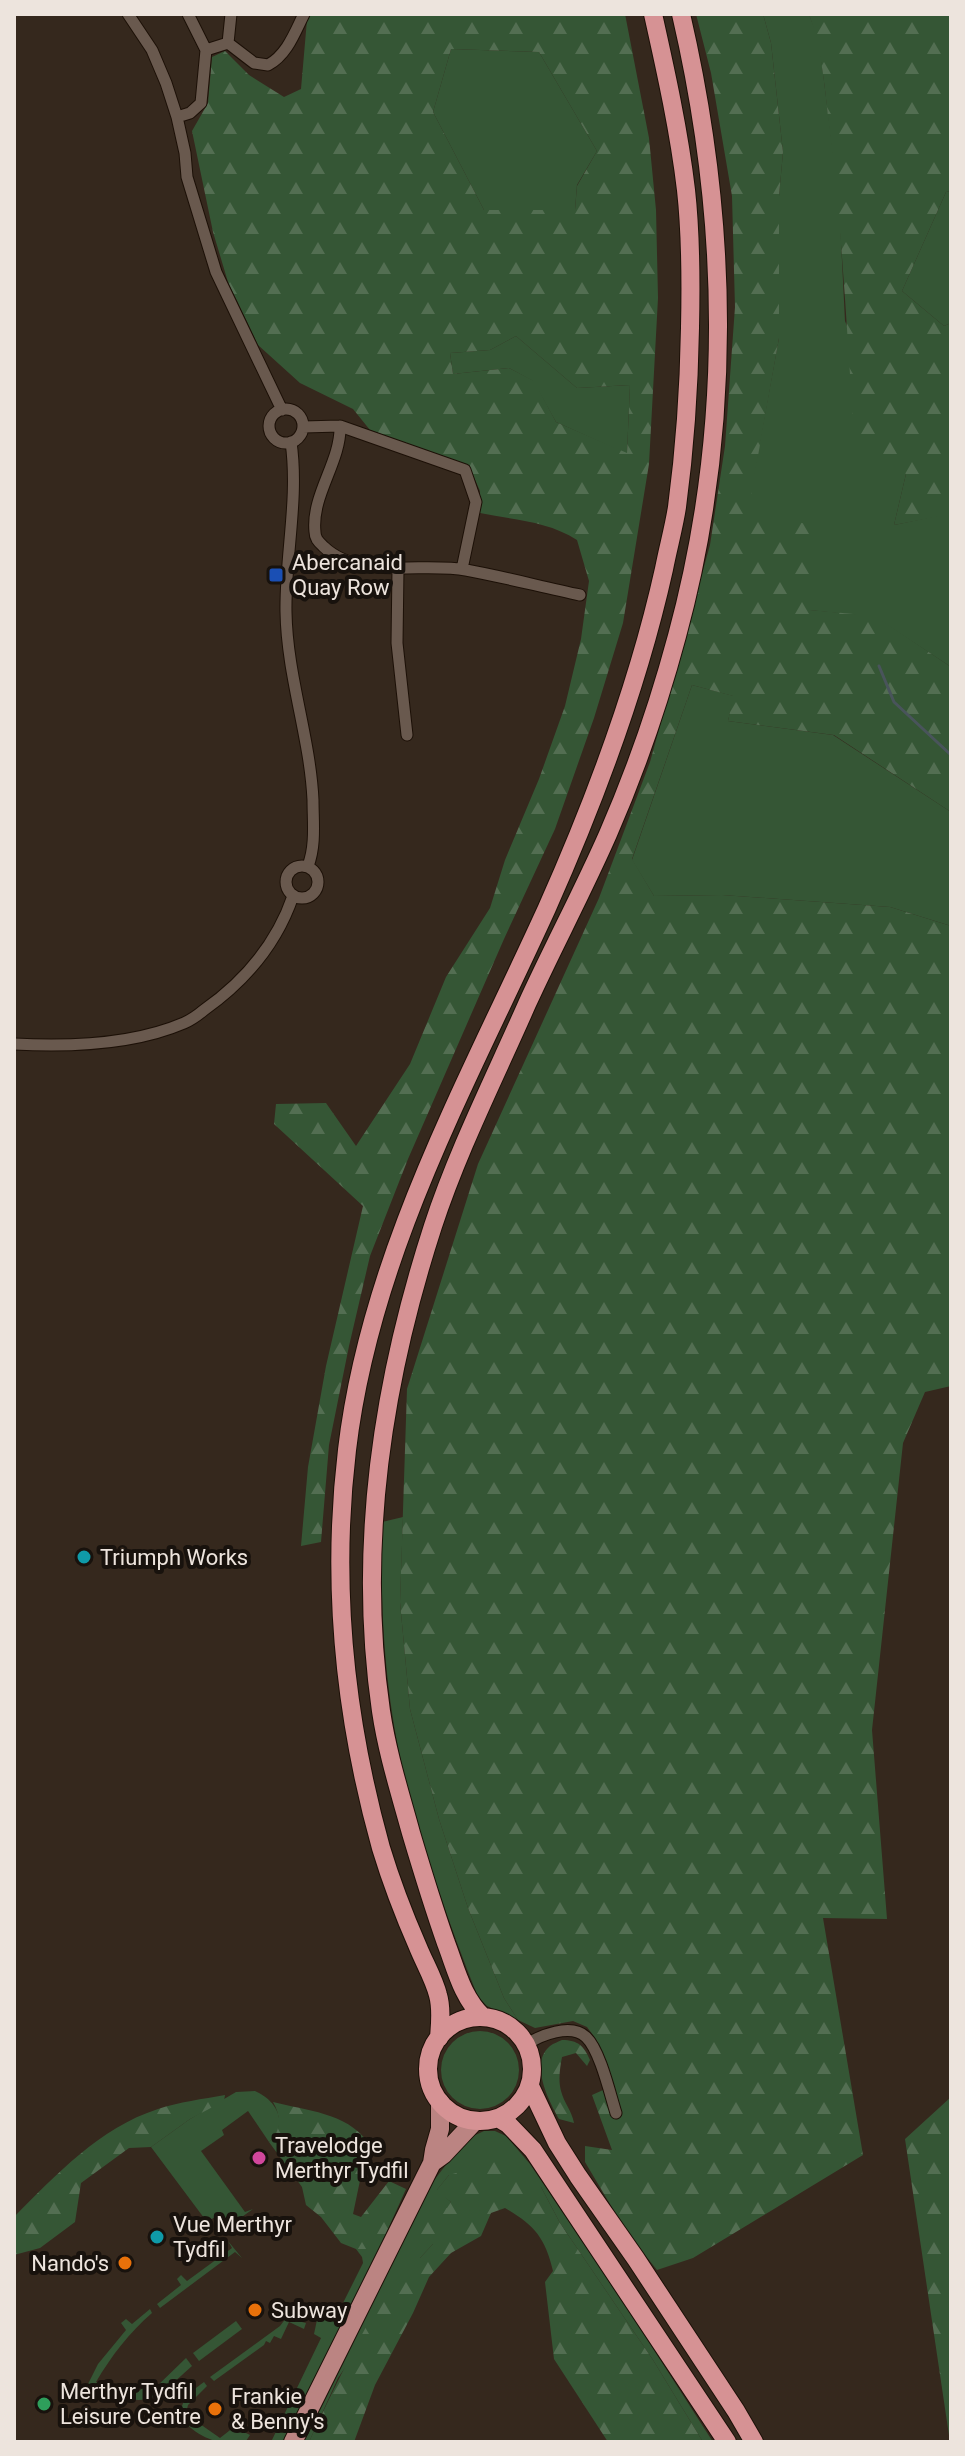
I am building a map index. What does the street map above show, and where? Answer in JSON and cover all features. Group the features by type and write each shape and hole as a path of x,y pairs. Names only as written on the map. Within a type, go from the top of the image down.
{"highway":[{"path":"439,2038 439,1996 383,1855 372,1815 349,1694 342,1627 341,1570 347,1449 357,1384 384,1277 437,1140 548,904 612,750 649,635 676,511 689,400 691,296 688,223 667,75 653,14"},
{"path":"483,2017 464,1993 429,1895 382,1714 373,1599 375,1489 386,1405 434,1223 529,999 625,792 655,709 693,570 712,455 720,319 713,197 696,77 681,14"},
{"path":"483,2017 515,2030 531,2055 530,2086 520,2103 498,2118 475,2121 454,2114 440,2102 431,2086 428,2068 439,2038 451,2026 465,2019 483,2017"},
{"path":"530,2086 557,2143 653,2284 754,2442"},
{"path":"498,2118 533,2150 727,2442"}],"main road":[{"path":"293,2442 432,2163 440,2129 440,2102"},
{"path":"432,2163 475,2121"}],"street":[{"path":"128,14 152,50 177,117 187,177 216,272 282,410"},
{"path":"177,117 190,113 201,103 206,50 188,14"},
{"path":"228,43 231,14"},
{"path":"228,43 254,63 268,65 280,56 304,14"},
{"path":"206,50 228,43"},
{"path":"282,410 297,413 302,421 300,436 291,442 281,442 271,432 271,418 282,410"},
{"path":"303,427 340,426 465,470 476,502 462,569"},
{"path":"340,426 340,439 319,503 314,534 332,554 352,562 398,569 462,569 580,595"},
{"path":"291,442 295,471 286,612 290,660 312,787 313,853 308,866"},
{"path":"398,569 397,643 407,735"},
{"path":"308,866 318,878 317,889 309,896 293,896 286,887 286,877 292,868 308,866"},
{"path":"14,1044 106,1041 151,1034 187,1023 242,978 271,944 285,920 293,896"},
{"path":"526,2045 564,2031 578,2032 587,2037 616,2113"}],"green space":[{"path":"310,14 625,14 649,138 656,210 658,298 649,464 623,623 555,829 408,1159 370,1256 329,1445 321,1542 301,1546 308,1467 326,1366 363,1206 274,1124 276,1104 326,1103 356,1146 410,1064 446,977 490,908 505,860 539,779 565,706 581,639 589,581 577,540 543,525 480,513 480,491 469,466 370,430 353,409 300,383 258,345 228,282 213,232 192,131 208,103 212,57 225,51 249,75 284,97 301,89","holes":["451,49 539,52 597,151 577,186 575,210 484,210 433,112","516,336 577,388 630,385 627,453 556,422 534,381 509,368 453,374 450,353 490,350"]},
{"path":"696,14 763,14 771,43 783,152 779,196 779,338 748,512 807,524 820,579 810,610 875,616 951,667 951,812 834,735 728,721 733,696 692,685 632,859 654,896 722,895 890,907 951,926 951,1386 925,1392 903,1443 872,1730 887,1919 823,1918 863,2155 693,2258 657,2270 626,2231 585,2162 585,2146 612,2150 592,2095 612,2086 596,2039 587,2027 573,2021 535,2028 518,2020 504,1998 468,1908 439,1819 410,1709 400,1602 407,1389 478,1164 599,898 650,762 710,545 725,446 735,307 732,196 711,73"},
{"path":"763,14 809,14 819,41 839,201 845,321 906,474 894,525 951,513 951,667 875,617 809,610 747,512 779,338 779,196 783,152 771,43"},
{"path":"809,14 951,14 951,191 946,192 902,291 944,326 951,323 951,514 894,525 906,474 855,445 842,251 825,88"},
{"path":"451,49 539,52 597,151 577,185 575,210 484,210 433,112"},
{"path":"951,191 951,323 944,326 902,291 946,192"},
{"path":"516,336 577,388 630,385 627,454 556,422 533,381 509,368 453,374 450,353 490,350"},
{"path":"692,685 734,696 728,721 833,735 951,812 951,926 890,907 722,895 654,896 632,860"},
{"path":"403,1517 400,1602 410,1709 439,1819 468,1908 504,1998 518,2020 487,2006 478,1997 436,1882 402,1765 387,1675 382,1522"},
{"path":"472,2031 488,2031 502,2037 513,2048 519,2070 513,2092 502,2103 488,2109 472,2109 458,2103 447,2092 441,2078 441,2062 447,2048 458,2037"},
{"path":"562,2040 580,2045 590,2060 587,2066 576,2053 562,2057 560,2087 574,2123 559,2119 546,2092 541,2072 544,2053"},
{"path":"255,2091 269,2100 278,2113 279,2127 269,2142 248,2111 222,2130 224,2135 201,2151 245,2212 253,2209 239,2219 234,2213 220,2222 215,2217 207,2222 151,2147 236,2092"},
{"path":"225,2095 224,2101 190,2119 151,2147 129,2148 81,2183 75,2222 40,2248 14,2255 14,2217 62,2169 98,2140 137,2117 158,2109"},
{"path":"951,2097 951,2442 950,2442 905,2139"},
{"path":"273,2102 337,2119 359,2132 368,2142 353,2214 361,2217 389,2181 406,2189 379,2249 356,2249 341,2243 321,2217 306,2205 302,2187 269,2142 279,2123"},
{"path":"484,2131 495,2131 506,2136 530,2164 713,2442 703,2442 653,2360 560,2223 541,2187 449,2175 437,2190 451,2202 433,2244 420,2258 338,2378 309,2442 302,2442 428,2188 459,2148"},
{"path":"505,2159 522,2163 541,2187 560,2223 653,2360 703,2442 608,2442 554,2359 545,2282 553,2271 546,2249 531,2226 505,2208 491,2213 481,2236 451,2253 429,2277 375,2385 354,2442 309,2442 355,2348 406,2256 420,2258 433,2244 420,2233 419,2223 428,2208 447,2208 451,2202 436,2191 449,2175"},
{"path":"228,2241 242,2258 235,2252 160,2308 157,2304 181,2285 177,2279 181,2275 187,2281 232,2248"},
{"path":"356,2249 379,2249 286,2442 271,2442 321,2338 314,2334 318,2315 332,2318 337,2315 363,2263"},
{"path":"299,2301 305,2304 301,2305 298,2321 306,2323 304,2329 289,2322 281,2339 274,2336 270,2343 266,2341 214,2381 210,2377 280,2326"},
{"path":"150,2309 152,2313 128,2337 102,2372 96,2382 102,2385 101,2388 95,2390 87,2386 98,2364 126,2330 121,2323 126,2319 132,2324"},
{"path":"236,2321 242,2329 199,2361 193,2353"},
{"path":"186,2358 192,2366 156,2396 137,2400 111,2393 116,2389 135,2394 148,2384 154,2389"},
{"path":"204,2382 207,2386 188,2405 190,2417 220,2438 234,2427 250,2435 246,2441 214,2441 194,2430 183,2419 183,2402"}],"waterway":[{"path":"879,666 894,702 951,755"}],"place":[{"name":"Abercanaid Quay Row","path":"276,575"},
{"name":"Triumph Works","path":"84,1557"},
{"name":"Travelodge Merthyr Tydfil","path":"259,2158"},
{"name":"Vue Merthyr Tydfil","path":"157,2237"},
{"name":"Nando's","path":"125,2263"},
{"name":"Subway","path":"255,2310"},
{"name":"Merthyr Tydfil Leisure Centre","path":"44,2404"},
{"name":"Frankie & Benny's","path":"215,2409"}]}
